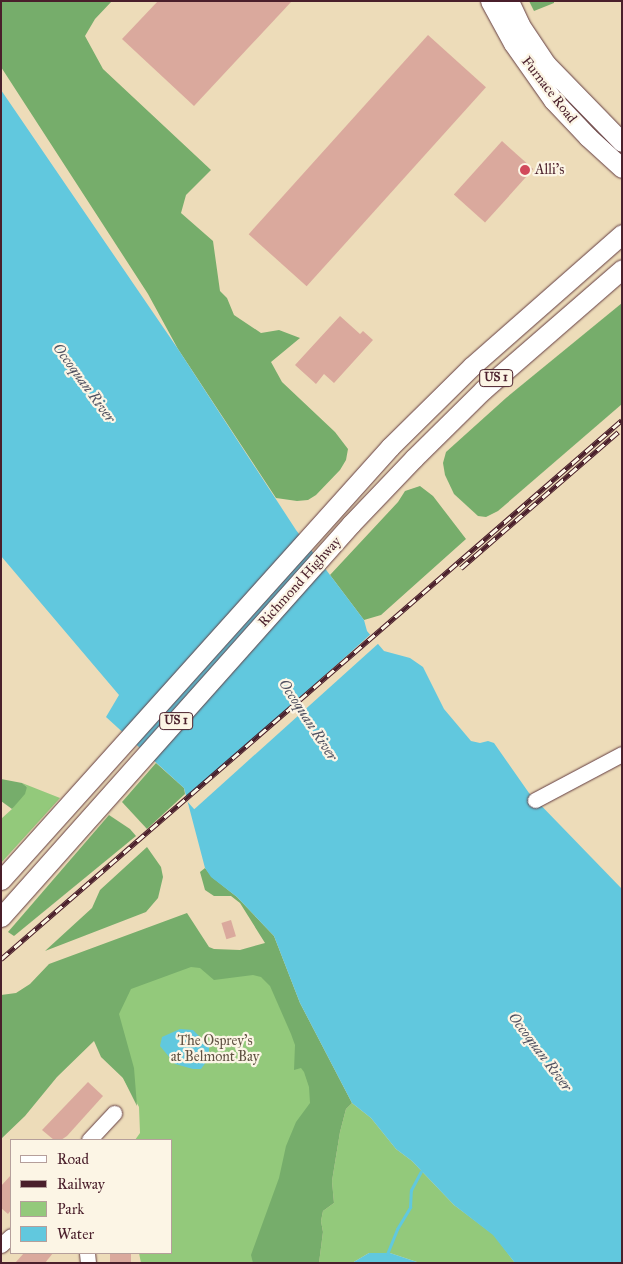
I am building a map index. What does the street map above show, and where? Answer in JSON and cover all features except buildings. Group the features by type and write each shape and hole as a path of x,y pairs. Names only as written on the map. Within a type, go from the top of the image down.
{"main road":[{"name":"Furnace Road","path":"490,1 513,43 553,100 588,137 622,168"},
{"name":"Furnace Road","path":"509,1 520,25 546,64 622,142"},
{"name":"Richmond Highway","path":"1,880 334,508 433,403 622,234"},
{"name":"Richmond Highway","path":"1,917 351,524 483,390 622,269"}],"street":[{"path":"535,800 622,754"},
{"path":"90,1139 114,1113"}],"green space":[{"path":"1,1 112,1 95,19 85,36 103,69 211,170 186,195 181,213 213,241 220,291 227,298 234,315 261,333 279,330 300,338 271,362 282,382 335,432 348,449 346,460 340,470 316,495 308,500 297,501 276,498 178,349 148,294 1,67"},
{"path":"529,1 554,1 554,3 534,11"},
{"path":"622,303 622,404 498,511 486,517 478,516 454,494 445,475 443,463 446,452 506,398"},
{"path":"420,486 433,496 466,539 381,615 364,620 330,575 398,502 405,491"},
{"path":"156,763 184,788 185,794 147,829 122,802"},
{"path":"1,779 22,783 27,787 25,794 12,809 1,801"},
{"path":"22,783 60,798 1,863 1,819 12,809 27,787"},
{"path":"109,815 130,829 136,836 14,936 8,932"},
{"path":"147,847 161,867 163,877 158,898 146,912 45,951 92,908 100,890"},
{"path":"205,868 213,878 237,897 274,936 300,1003 352,1103 346,1109 340,1132 332,1181 334,1203 323,1211 321,1221 323,1232 319,1263 253,1263 251,1255 279,1178 286,1146 296,1122 310,1103 309,1087 304,1072 301,1068 294,1070 295,1045 291,1034 270,986 261,977 253,975 214,980 200,968 191,967 131,989 119,1014 134,1068 137,1106 123,1078 101,1057 94,1041 57,1077 25,1116 1,1139 1,995 16,993 30,984 49,964 187,913 209,947 214,949 240,950 265,943 240,903 231,896 214,896 205,890 200,872"},
{"name":"The Osprey's at Belmont Bay","path":"158,947 258,959 325,1065 294,1263 141,1263 139,1254 172,1254 172,1139 136,1139 140,1133 139,1107 117,1067 120,981"},
{"path":"352,1103 371,1118 396,1149 412,1161 454,1205 494,1235 515,1263 420,1263 390,1253 369,1253 352,1263 319,1263 323,1232 321,1221 323,1211 334,1203 332,1181 340,1132 346,1109"}],"water":[{"name":"Occoquan River","path":"1,90 178,349 296,530 364,620 367,631 384,651 410,658 423,667 444,709 471,741 494,743 529,793 622,889 622,1263 515,1263 493,1235 454,1205 412,1161 396,1149 371,1118 352,1103 300,1003 274,936 237,897 211,877 205,868 184,788 106,717 119,695 1,556"},
{"path":"180,1029 193,1030 209,1046 209,1058 201,1069 193,1069 175,1064 160,1046 162,1037"},
{"path":"369,1253 390,1253 420,1263 352,1263"}],"pier":[{"path":"372,633 380,642 194,809 186,800"}],"waterway":[{"path":"387,1254 397,1229 410,1207 411,1190 421,1171"}],"railway":[{"path":"1,959 622,420"},
{"path":"461,568 618,432"}],"place":[{"name":"Alli's","path":"525,170"}]}
